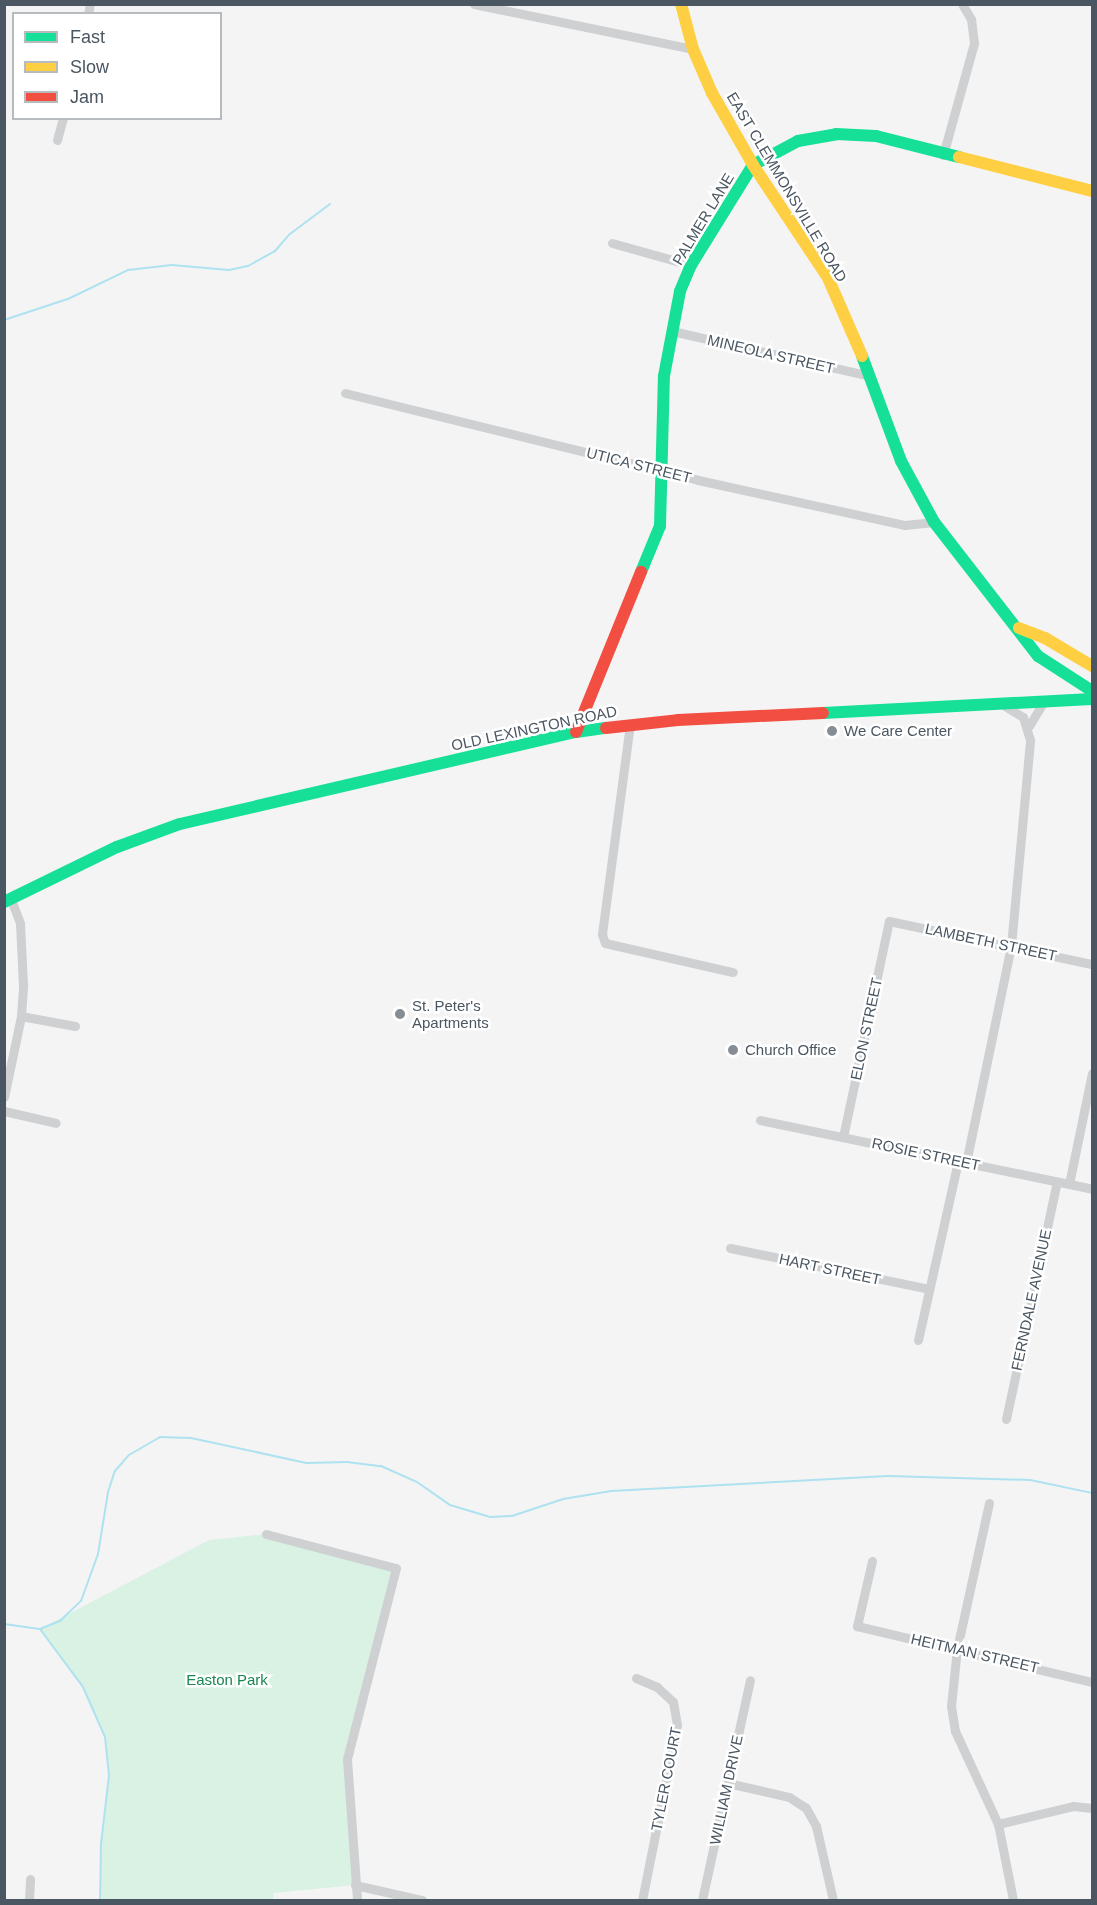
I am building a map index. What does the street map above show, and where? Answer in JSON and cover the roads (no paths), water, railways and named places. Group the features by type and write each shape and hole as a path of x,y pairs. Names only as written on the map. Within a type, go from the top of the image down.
{"street":[{"path":"474,4 693,49"},
{"name":"EAST CLEMMONSVILLE ROAD","path":"681,4 693,49 712,93 753,165 828,278 870,376 901,461 934,522 973,577 1038,656 1092,690"},
{"path":"943,155 974,43 971,19 962,4"},
{"path":"57,140 62,120"},
{"name":"PALMER LANE","path":"576,732 656,541 660,526 664,376 680,291 691,265 753,165 798,141 836,134 876,136 943,155 1092,191"},
{"path":"612,243 691,265"},
{"name":"MINEOLA STREET","path":"672,332 870,376"},
{"name":"UTICA STREET","path":"345,393 661,471 905,525 934,522"},
{"name":"EAST CLEMMONSVILLE ROAD","path":"1017,628 1045,638 1092,666"},
{"name":"OLD LEXINGTON ROAD","path":"8,900 117,847 180,824 576,732 630,724 1043,704 1092,699"},
{"path":"918,1340 962,1162 1011,946 1029,726 1043,704"},
{"path":"1003,705 1014,709 1029,726"},
{"path":"630,724 602,934 605,943 733,972"},
{"path":"4,1097 21,1016 24,951 8,900"},
{"name":"LAMBETH STREET","path":"889,921 1092,964"},
{"name":"ELON STREET","path":"843,1137 889,921"},
{"path":"21,1016 75,1026"},
{"path":"1069,1184 1092,1073"},
{"path":"4,1111 56,1123"},
{"name":"ROSIE STREET","path":"760,1120 1092,1189"},
{"name":"FERNDALE AVENUE","path":"1006,1419 1057,1182"},
{"name":"HART STREET","path":"730,1248 929,1289"},
{"path":"989,1503 957,1648 951,1706 955,1731 999,1824 1013,1900"},
{"path":"266,1534 396,1568 347,1759 357,1900"},
{"name":"HEITMAN STREET","path":"872,1562 857,1626 1092,1682"},
{"name":"TYLER COURT","path":"636,1678 657,1687 673,1702 677,1725 642,1900"},
{"name":"WILLIAM DRIVE","path":"702,1900 750,1680"},
{"path":"728,1783 789,1797 806,1808 816,1826 833,1900"},
{"path":"999,1824 1073,1806 1092,1808"},
{"path":"29,1900 30,1879"},
{"path":"356,1885 422,1900"}],"waterway":[{"path":"4,320 68,299 128,270 172,265 229,270 248,266 275,251 290,234 330,204"},
{"path":"40,1629 60,1621 81,1601 98,1554 108,1492 115,1471 129,1455 160,1437 191,1438 307,1463 347,1462 381,1466 417,1482 450,1505 490,1517 512,1516 563,1499 611,1491 888,1476 1030,1480 1092,1493"},
{"path":"4,1624 40,1629 83,1687 105,1737 109,1775 101,1844 100,1900"}],"place":[{"name":"We Care Center","path":"832,731"},
{"name":"St. Peter's Apartments","path":"400,1014"},
{"name":"Church Office","path":"733,1050"}],"park label":[{"name":"Easton Park","path":"227,1680"}]}
